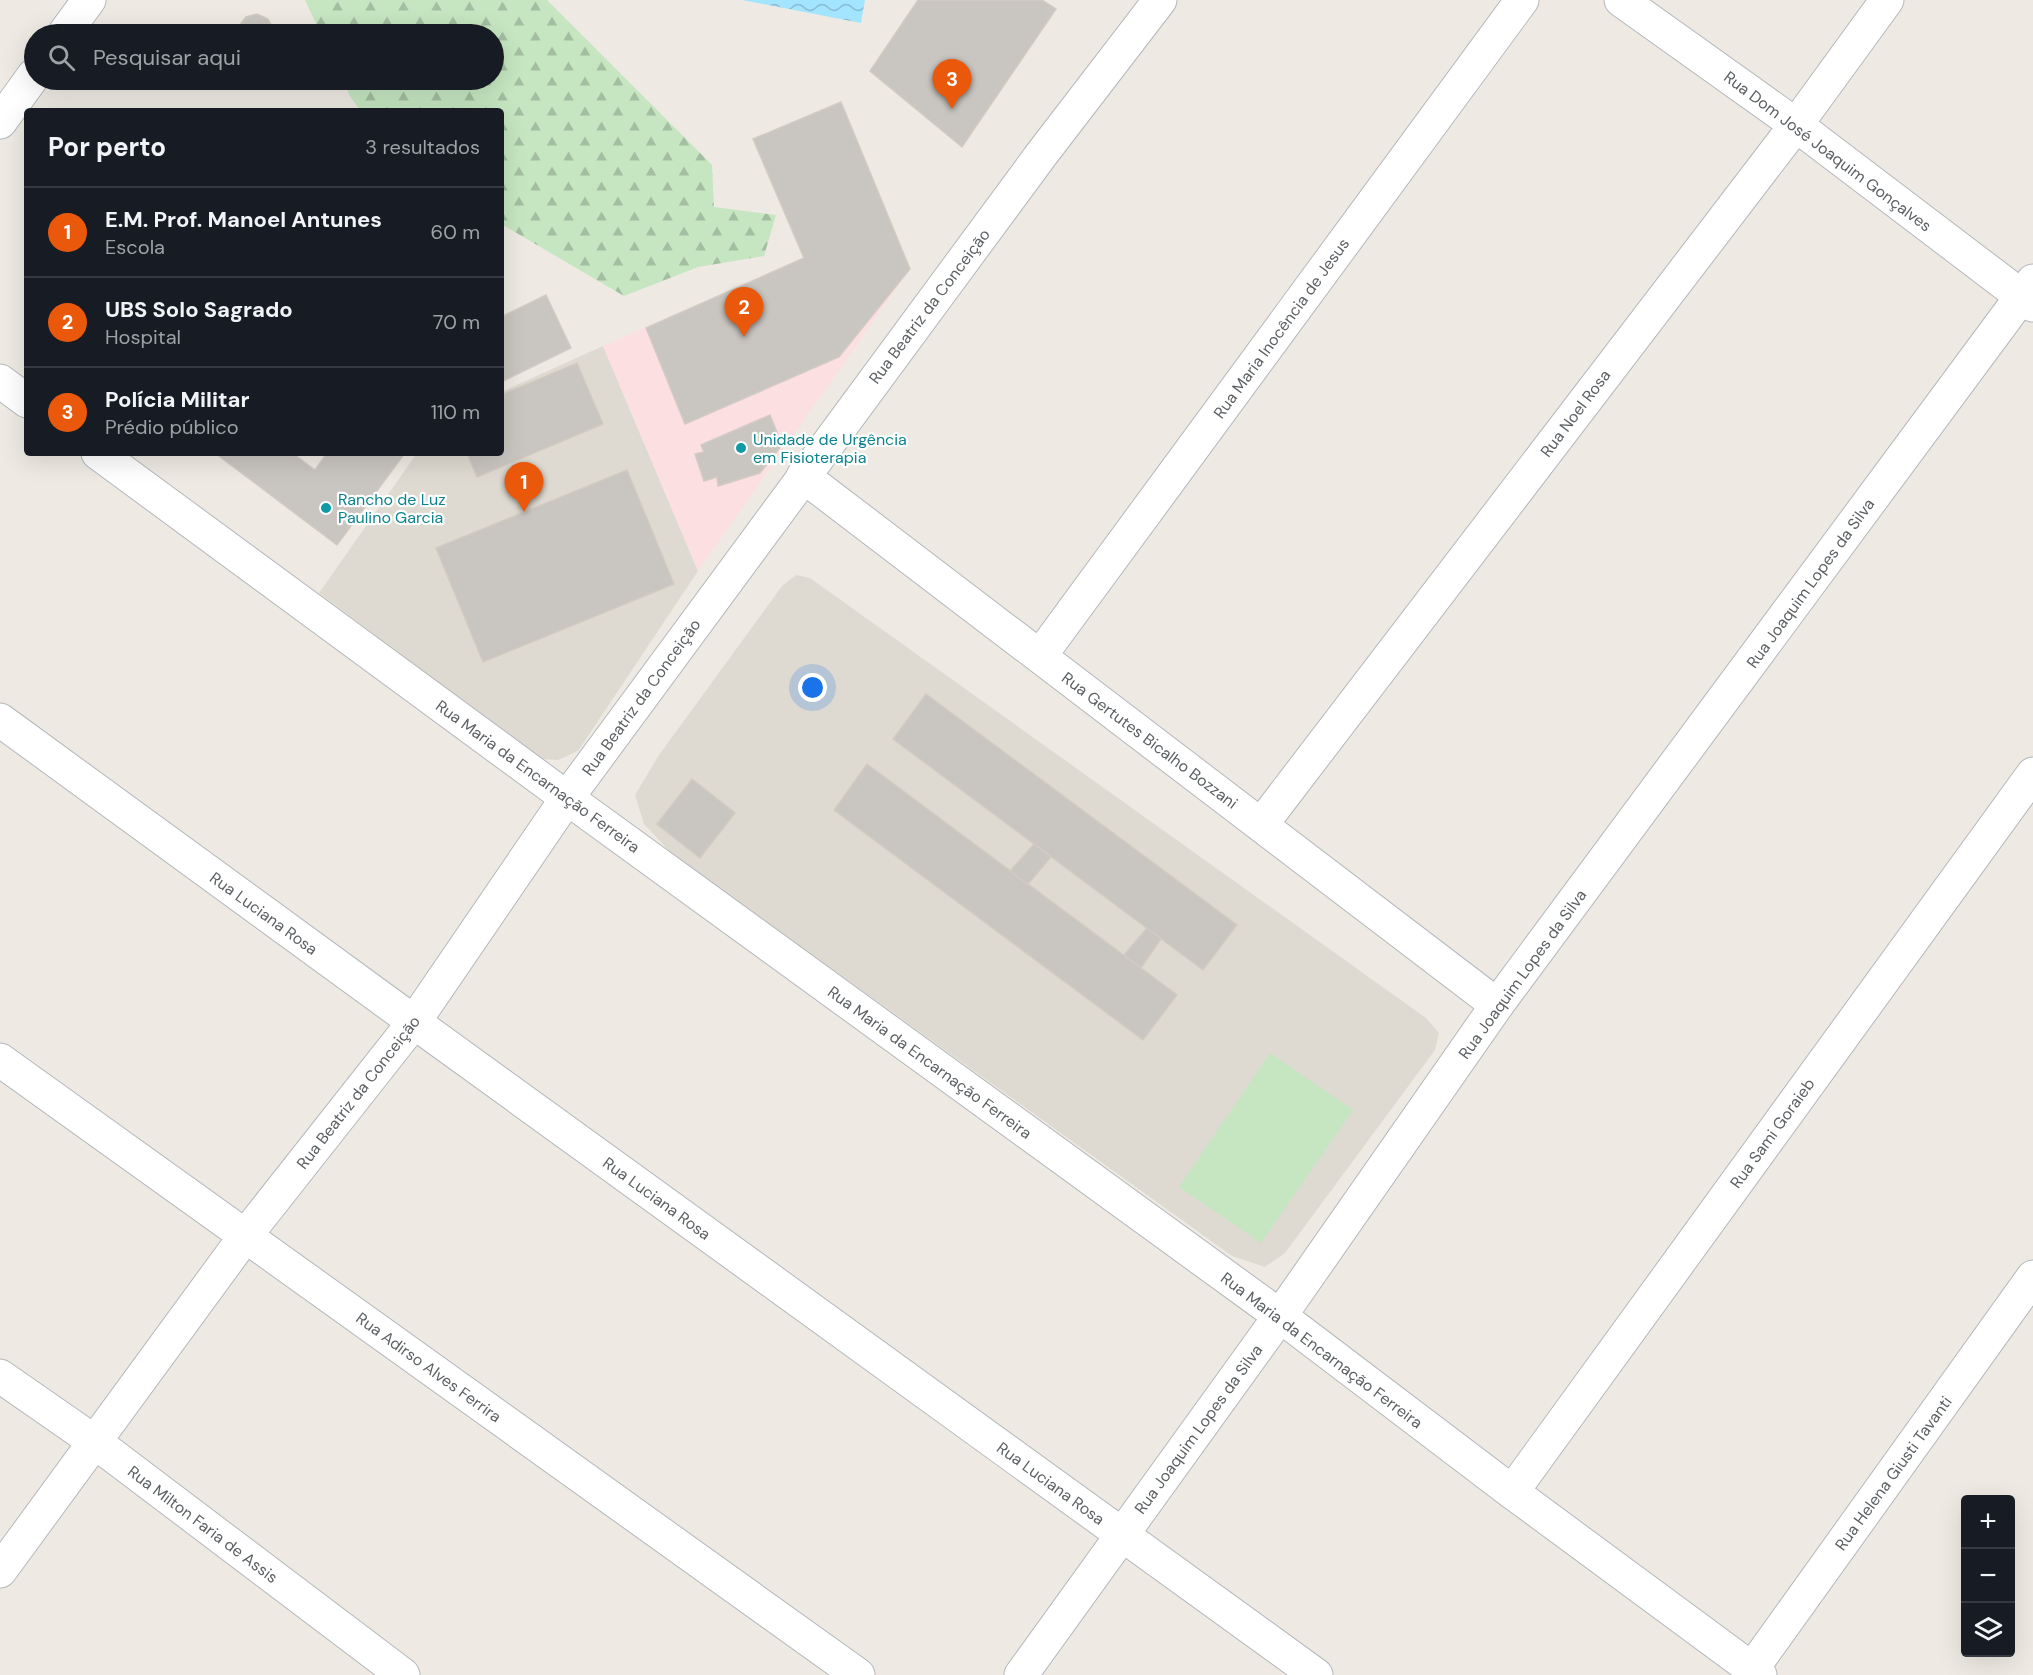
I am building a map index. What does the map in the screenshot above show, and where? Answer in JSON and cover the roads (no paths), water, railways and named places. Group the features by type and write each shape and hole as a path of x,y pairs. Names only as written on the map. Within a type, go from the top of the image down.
{"street":[{"path":"71,24 89,0"},
{"name":"Rua Beatriz da Conceição","path":"0,1571 246,1235 414,1022 567,798 1041,155 1160,0"},
{"name":"Rua Maria Inocência de Jesus","path":"1040,656 1522,0"},
{"name":"Rua Dom José Joaquim Gonçalves","path":"1621,0 2029,294"},
{"name":"Rua Noel Rosa","path":"1261,825 1796,125 1887,0"},
{"path":"0,122 24,89"},
{"name":"Rua Joaquim Lopes da Silva","path":"1021,1675 1280,1316 1497,1005 2029,294"},
{"path":"0,381 24,399"},
{"name":"Rua Maria da Encarnação Ferreira","path":"102,456 567,798 1280,1316 1512,1492 1756,1672"},
{"name":"Rua Gertutes Bicalho Bozzani","path":"803,476 1497,1005"},
{"name":"Rua Luciana Rosa","path":"0,720 1316,1675"},
{"name":"Rua Sami Goraieb","path":"1512,1492 2033,774"},
{"name":"Rua Adirso Alves Ferrira","path":"0,1060 858,1675"},
{"name":"Rua Helena Giusti Tavanti","path":"1756,1672 2033,1277"},
{"name":"Rua Milton Faria de Assis","path":"0,1377 95,1442 403,1675"}],"water":[{"path":"742,0 865,0 861,23"}],"place":[{"name":"Polícia Militar","path":"952,109"},
{"name":"UBS Solo Sagrado","path":"744,337"},
{"name":"Unidade de Urgência em Fisioterapia","path":"741,448"},
{"name":"Rancho de Luz Paulino Garcia","path":"326,508"},
{"name":"E.M. Prof. Manoel Antunes","path":"524,512"}]}
